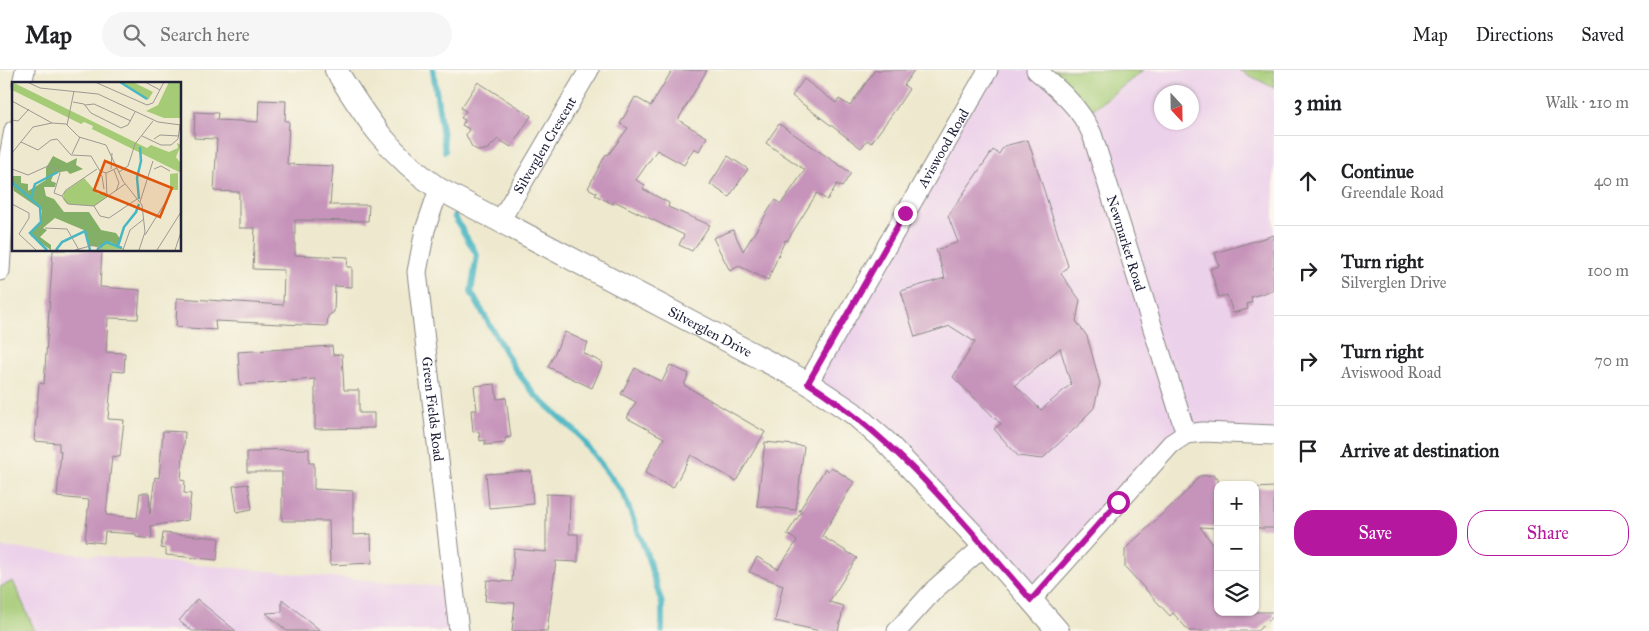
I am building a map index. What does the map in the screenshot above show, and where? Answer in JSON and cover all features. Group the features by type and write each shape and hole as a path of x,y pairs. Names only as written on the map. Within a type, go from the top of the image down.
{"street":[{"name":"Silverglen Drive","path":"336,70 371,124 391,149 404,163 439,189 808,383 869,426 915,471 1058,631"},
{"name":"Silverglen Crescent","path":"500,221 589,70"},
{"name":"Aviswood Road","path":"808,383 988,70"},
{"name":"Newmarket Road","path":"1036,70 1066,97 1084,117 1092,134 1186,434"},
{"path":"0,271 6,172 12,140"},
{"name":"Green Fields Road","path":"439,189 425,230 417,272 459,631"},
{"path":"1031,600 1171,444 1186,434 1223,432 1274,435"},
{"path":"898,631 935,589 984,546"}],"shaded area":[{"path":"988,70 1037,70 1084,116 1144,70 1239,70 1274,88 1274,435 1186,434 1031,600 984,546 808,382"},
{"path":"0,547 455,588 460,631 0,631"}],"green space":[{"path":"1037,70 1144,70 1084,116"},
{"path":"1239,70 1274,70 1274,88"},
{"path":"13,581 35,631 0,631 0,587"}],"building":[{"path":"672,70 707,70 678,120 707,137 699,151 694,148 684,165 657,150 636,180 645,185 643,189 669,203 668,207 710,225 692,251 679,245 684,235 614,201 613,204 595,195 597,193 588,188 606,154 608,155 628,128 620,124 635,97 651,106"},
{"path":"875,70 914,70 904,85 909,89 896,109 871,143 867,140 861,148 792,96 804,79 836,103 839,99 850,106"},
{"path":"478,82 531,116 511,147 498,139 488,149 479,151 472,147 466,135 469,129 462,125 465,120 461,118 466,111 461,108"},
{"path":"259,100 286,101 285,121 289,121 287,164 333,166 330,205 369,205 368,221 295,220 295,255 348,257 347,267 352,267 352,287 335,286 334,312 328,316 327,326 215,321 216,330 176,327 177,298 283,305 284,270 253,269 255,228 239,228 239,192 214,191 217,139 194,138 195,112 218,113 217,120 258,122"},
{"path":"779,124 851,173 842,187 837,184 827,200 817,193 787,241 785,240 768,280 739,266 730,271 713,238 733,230 743,251 775,200 781,204 805,170 766,143"},
{"path":"1028,140 1068,266 1061,274 1080,300 1076,321 1087,336 1100,383 1094,408 1084,420 1042,459 1018,456 994,429 1001,424 953,377 975,342 950,326 915,337 901,291 945,278 936,250 958,242 948,216 993,150 999,154 1004,146","holes":["1060,348 1071,384 1041,410 1015,385"]},
{"path":"728,156 748,169 729,197 710,184"},
{"path":"1274,235 1274,290 1251,297 1252,302 1247,304 1248,309 1233,313 1227,295 1219,297 1210,269 1219,266 1215,253"},
{"path":"53,251 102,251 100,287 140,290 138,319 108,318 106,352 125,353 124,372 112,371 108,419 124,420 120,457 112,456 106,515 137,518 140,493 149,493 150,514 155,477 159,478 163,431 185,432 181,480 185,481 184,493 191,494 188,520 151,526 152,539 136,537 136,534 105,532 104,543 85,541 89,500 57,497 61,451 59,451 59,443 34,441 39,383 44,384"},
{"path":"565,332 588,343 583,353 603,363 592,388 548,367"},
{"path":"332,346 333,355 342,354 344,390 359,390 359,413 374,413 374,428 315,429 315,379 240,385 238,352"},
{"path":"670,365 689,374 684,385 765,432 736,481 691,455 673,488 645,473 664,438 627,418 636,402 621,394 635,368 662,382"},
{"path":"495,384 497,399 506,398 511,437 505,438 505,443 485,445 485,440 480,441 479,431 473,432 471,410 477,410 474,386"},
{"path":"765,442 804,446 796,510 757,506"},
{"path":"309,449 309,463 314,463 314,489 353,491 353,535 371,534 372,563 330,565 329,521 282,521 282,472 247,472 247,452"},
{"path":"831,467 854,482 822,536 857,558 829,602 844,606 838,631 820,631 775,621 783,585 749,572 757,557 778,569 797,541 787,534 825,469 828,471"},
{"path":"531,471 533,504 489,508 486,474"},
{"path":"1214,475 1214,478 1218,478 1218,481 1214,481 1214,528 1200,527 1214,546 1214,616 1259,616 1259,612 1274,612 1274,616 1257,631 1189,631 1173,613 1170,616 1125,567 1125,549 1188,490 1199,476"},
{"path":"248,484 252,509 237,512 233,486"},
{"path":"1274,487 1274,528 1259,528 1259,488"},
{"path":"546,494 570,495 569,534 578,534 578,562 556,561 547,631 512,631 515,603 485,601 487,580 512,582 514,549 546,552"},
{"path":"163,533 219,538 217,560 166,555 166,549 161,548"},
{"path":"197,599 236,631 192,631 179,621"},
{"path":"282,599 321,631 287,631 266,613 282,612"}],"waterway":[{"path":"433,70 445,151"},
{"path":"454,216 477,255 471,292 515,369 536,396 578,434 623,493 646,552 662,604 662,631"}],"route":[{"path":"905,213 808,383 831,397 869,426 915,471 1031,600 1118,502"}]}
